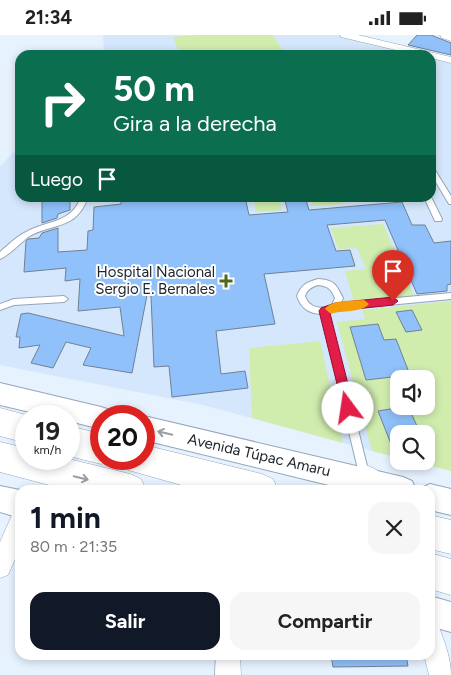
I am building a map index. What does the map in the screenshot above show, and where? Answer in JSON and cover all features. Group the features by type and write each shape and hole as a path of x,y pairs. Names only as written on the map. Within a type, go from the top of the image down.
{"highway":[{"path":"0,422 15,426"},
{"path":"0,457 110,485"},
{"path":"155,463 242,485"},
{"path":"435,533 451,537"},
{"path":"435,572 451,577"}],"street":[{"path":"345,35 409,50"},
{"path":"436,56 451,60"},
{"path":"0,394 90,415"},
{"name":"Avenida Túpac Amaru","path":"155,431 367,485"},
{"path":"435,498 451,502"},
{"path":"0,499 15,503"},
{"path":"0,567 15,534"},
{"path":"435,612 451,617"},
{"path":"435,652 442,675"},
{"path":"228,660 228,675"}],"lane":[{"path":"436,177 451,203"},
{"path":"0,256 30,233 72,218 80,211 83,202"},
{"path":"430,202 438,219"},
{"path":"335,307 339,298 335,288 324,282 307,284 301,292 303,302 312,309 324,311 335,307 451,296"},
{"path":"0,307 14,302 64,299"},
{"path":"324,311 367,485"}],"shaded area":[{"path":"103,35 336,35 400,50 104,50"},
{"name":"Hospital Nacional Sergio E. Bernales","path":"436,58 451,62 451,471 435,467 435,425 390,425 390,456 203,405 0,365 0,166 15,151 15,202 436,202"}],"green space":[{"path":"196,35 273,35 283,50 178,50 173,37"},
{"path":"254,202 280,202 282,210 256,212"},
{"path":"312,202 342,202 343,204 313,206"},
{"path":"383,224 414,296 354,302 345,271 366,269 357,248 338,249 331,228"},
{"path":"451,301 451,471 435,467 435,425 390,425 390,456 372,451 337,322 365,319 362,310"},
{"path":"320,341 343,443 252,418 249,348"}],"building":[{"path":"417,35 431,35 451,43 451,55 436,50 408,45"},
{"path":"42,202 70,202 70,210 58,214 57,218 42,223"},
{"path":"121,202 246,202 249,215 288,212 285,202 307,202 309,210 402,202 412,225 425,225 434,243 451,241 451,284 447,285 447,291 417,294 385,220 327,225 336,251 350,250 355,266 264,274 275,324 216,331 221,374 245,371 248,388 172,397 169,366 154,367 151,296 147,295 132,373 83,365 91,348 66,342 53,368 31,363 40,345 19,348 20,337 16,337 21,314 28,313 124,336 120,307 78,311 80,279 65,281 66,268 24,272 26,241 28,239 39,238 42,233 58,228 58,252 87,250 88,231 93,230 94,207 121,204"},
{"path":"412,310 422,330 406,332 396,312"},
{"path":"378,324 384,340 396,339 408,370 390,370 390,377 366,380 350,327"},
{"path":"390,409 390,415 412,415 417,425 390,425 390,441 378,411"},
{"path":"332,660 407,660 408,666 333,667"}],"slow traffic":[{"path":"331,309 364,304"}],"place":[{"name":"Hospital Nacional Sergio E. Bernales","path":"226,281"}],"route":[{"path":"348,408 324,311 335,307 393,301"}]}
